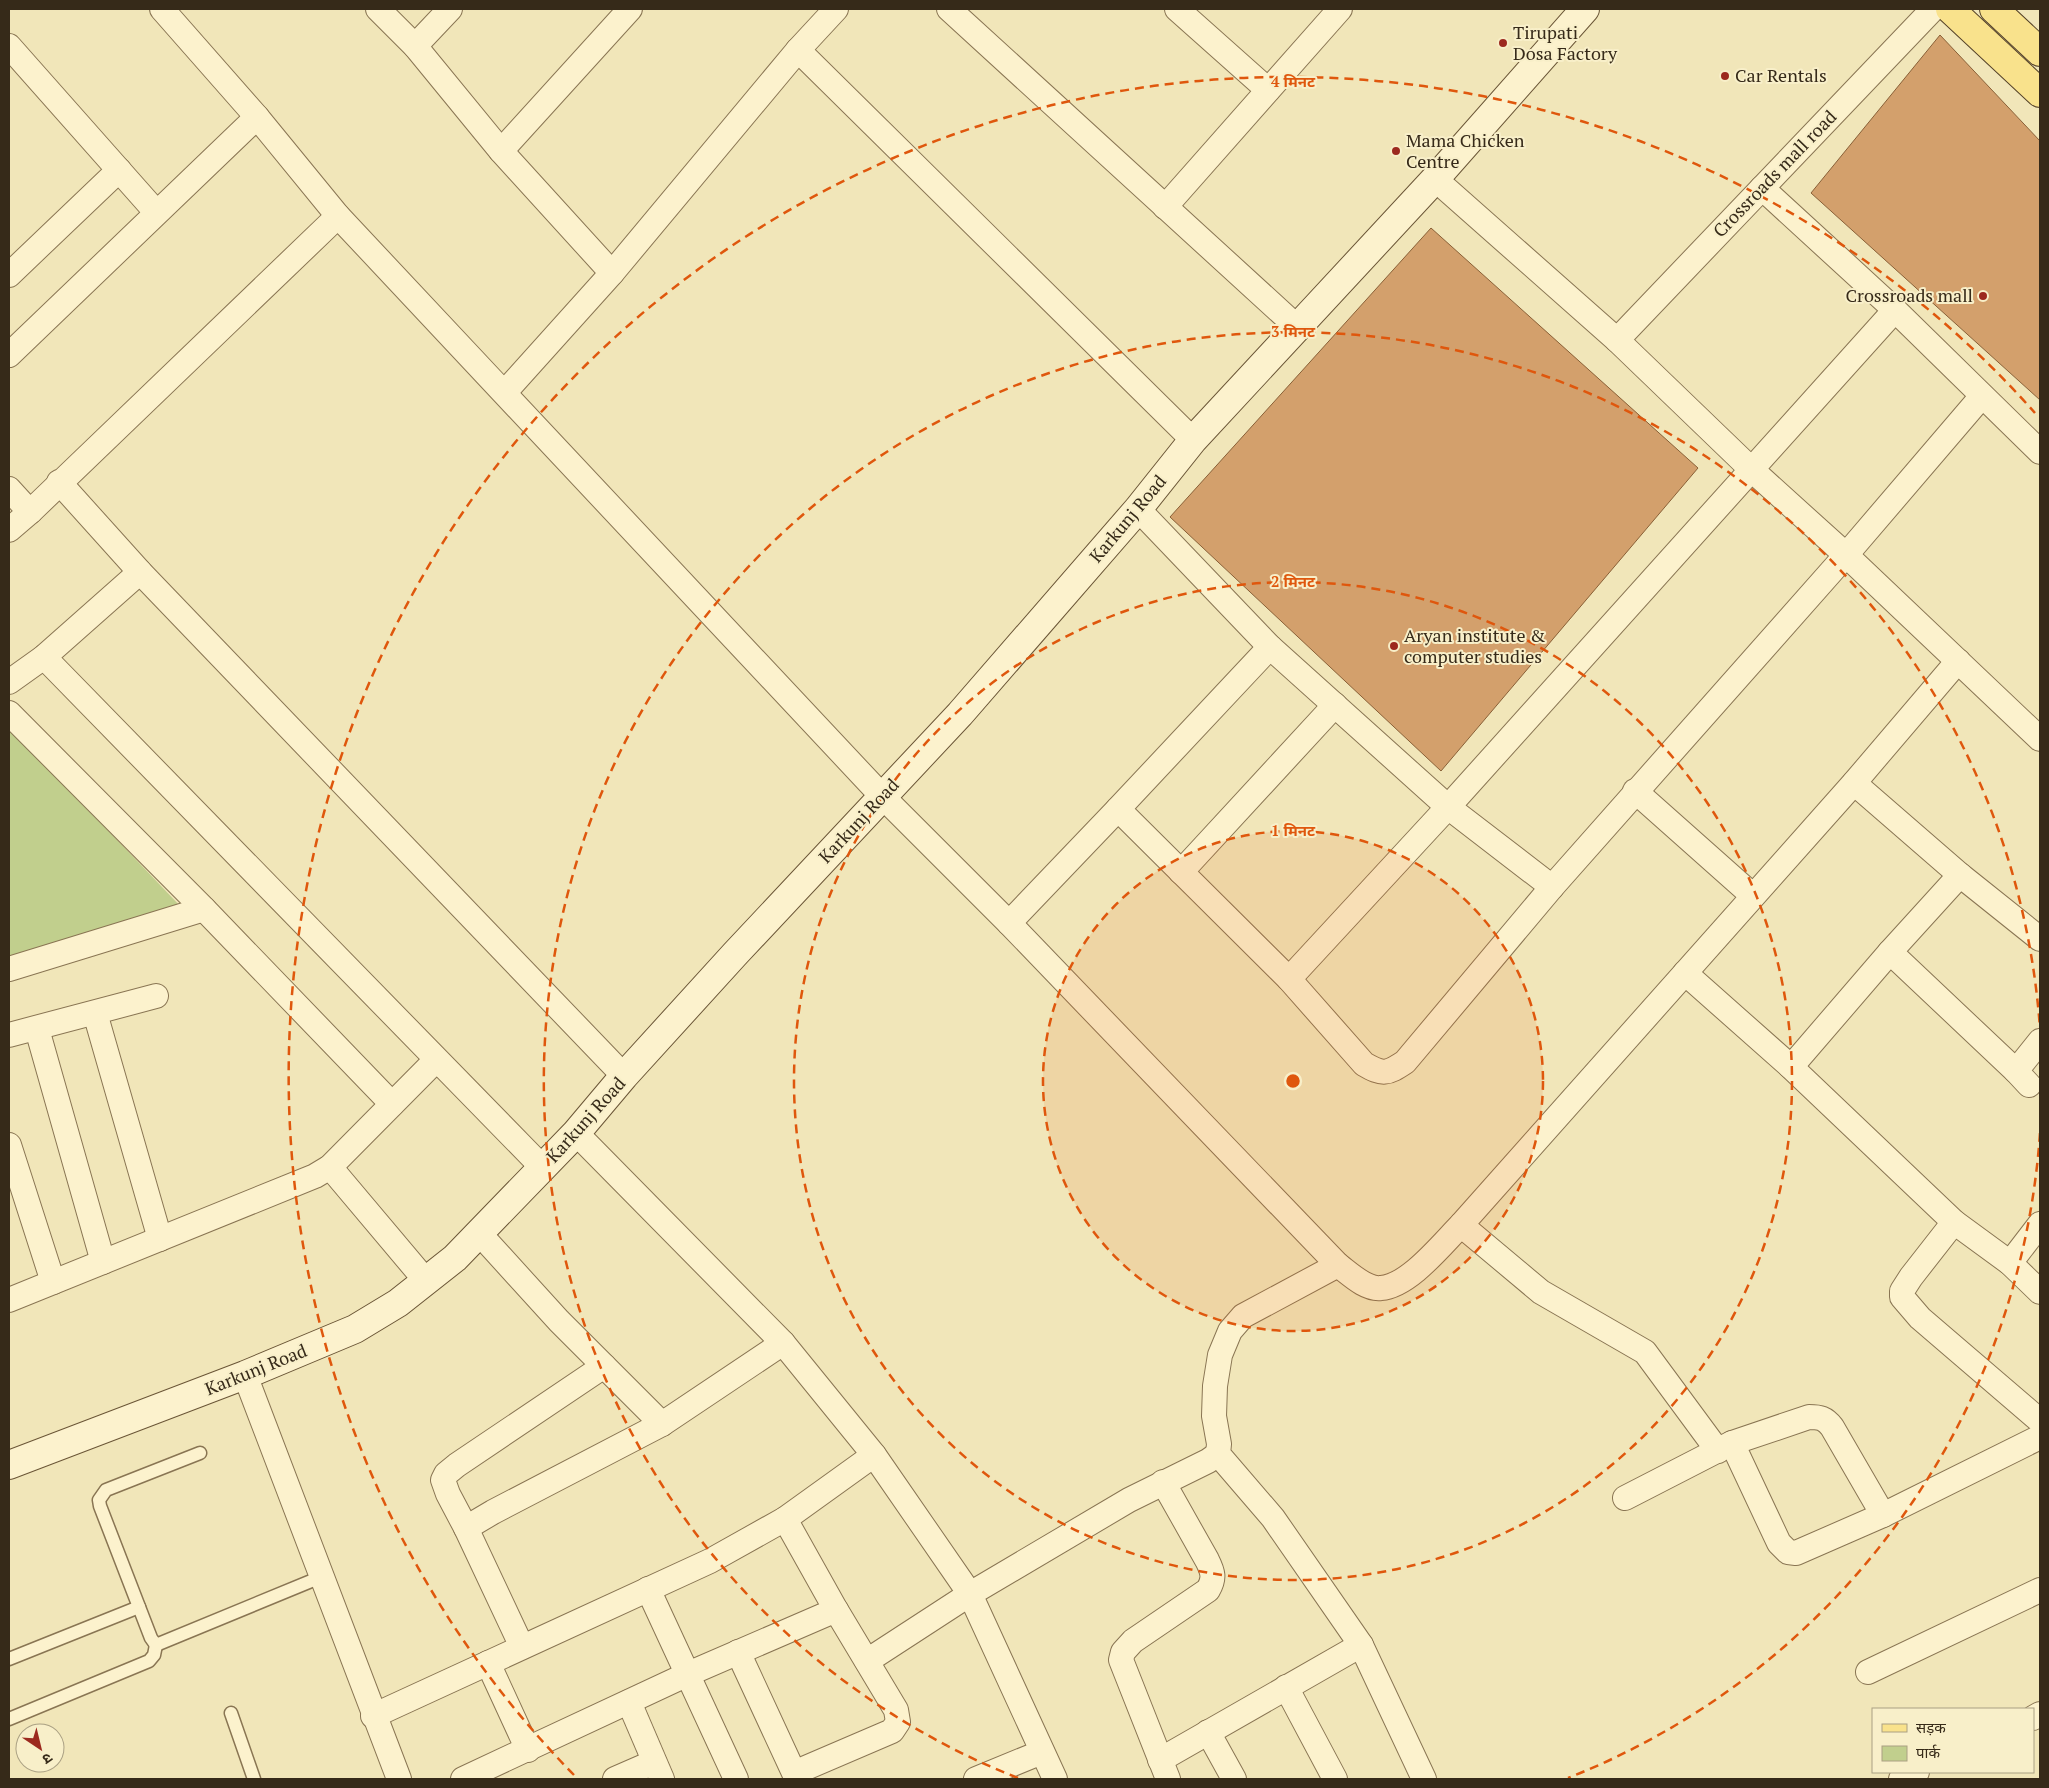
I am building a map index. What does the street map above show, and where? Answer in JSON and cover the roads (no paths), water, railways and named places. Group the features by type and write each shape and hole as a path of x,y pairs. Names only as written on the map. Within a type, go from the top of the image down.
{"main road":[{"path":"1950,9 2040,93"},
{"path":"1994,9 2040,52"}],"street":[{"path":"162,9 257,117 338,216 882,796 1008,923 1338,1265 1363,1284 1380,1289 1400,1283 1461,1225 1752,895 1854,783 1958,661"},
{"path":"378,9 415,46 501,151 612,273"},
{"path":"415,46 450,9"},
{"path":"501,151 630,9"},
{"path":"505,392 612,273 798,50 836,9"},
{"path":"949,9 1297,327"},
{"path":"1177,9 1268,90"},
{"path":"1164,207 1340,9"},
{"name":"Karkunj Road","path":"9,1465 245,1375 356,1329 398,1303 455,1258 576,1133 624,1076 960,714 1138,509 1193,440 1435,178 1585,9"},
{"name":"Crossroads mall road","path":"1617,340 1933,9"},
{"path":"9,46 18,71 119,170 156,212"},
{"path":"798,50 1193,440"},
{"path":"9,355 257,117"},
{"path":"9,275 119,170"},
{"path":"1435,178 1617,340 1752,470 1846,555 2040,739"},
{"path":"1762,188 1895,310 2040,452"},
{"path":"9,530 338,216"},
{"path":"1288,979 1448,807 1895,310"},
{"path":"1118,809 1288,979 1364,1064 1377,1072 1390,1072 1405,1062 1552,887 1846,555 1982,396"},
{"path":"59,482 140,572 624,1076"},
{"path":"9,489 30,512"},
{"path":"1138,509 1270,647 1448,807 1552,887"},
{"path":"9,682 44,657 140,572"},
{"path":"1008,923 1270,647"},
{"path":"44,657 543,1168"},
{"path":"1181,872 1335,705"},
{"path":"9,713 204,909 392,1104"},
{"path":"1854,783 1960,875 2040,939"},
{"path":"1636,791 1752,895"},
{"path":"1791,1068 1890,952 1960,875"},
{"path":"9,969 204,909"},
{"path":"1890,952 2022,1078 2040,1041"},
{"path":"1685,973 1791,1068 1954,1222 2010,1263 2040,1292"},
{"path":"9,1035 38,1029 156,996"},
{"path":"95,1013 160,1239"},
{"path":"38,1029 102,1262"},
{"path":"9,1300 315,1176 330,1167 436,1060"},
{"path":"576,1133 783,1343 874,1455 970,1594 1055,1779"},
{"path":"9,1145 53,1282"},
{"path":"330,1167 426,1280"},
{"path":"1954,1222 1911,1277 1902,1292 1902,1297 1920,1318 2040,1421"},
{"path":"2010,1263 2040,1224"},
{"path":"1461,1225 1541,1292 1645,1352 1725,1447 1779,1543 1788,1552 1796,1553 1807,1549 1883,1516 2040,1437"},
{"path":"479,1234 560,1322 662,1424"},
{"path":"1338,1265 1243,1316 1230,1331 1220,1355 1215,1386 1214,1416 1219,1444 1218,1454 1273,1518 1361,1645 1424,1779"},
{"path":"466,1528 662,1424 783,1343"},
{"path":"522,1647 448,1494 444,1480 446,1474 457,1465 604,1366"},
{"path":"245,1375 373,1716 399,1779"},
{"path":"1625,1498 1725,1447 1809,1417 1820,1417 1832,1427 1883,1516"},
{"path":"867,1661 970,1594 1129,1500 1208,1461 1218,1454"},
{"path":"373,1716 710,1561 785,1520 874,1455"},
{"path":"1163,1482 1214,1573 1214,1580 1208,1590 1132,1641 1123,1652 1121,1660 1124,1670 1164,1770 1208,1732 1361,1645"},
{"path":"738,1652 787,1776 892,1730 898,1722 896,1710 785,1520"},
{"path":"648,1589 736,1779"},
{"path":"1868,1672 2040,1590"},
{"path":"463,1779 494,1773 528,1750 688,1674 836,1610"},
{"path":"488,1663 528,1750"},
{"path":"1286,1687 1335,1779"},
{"path":"616,1779 658,1770 629,1702"},
{"path":"1208,1732 1234,1779"},
{"path":"976,1779 1042,1752"},
{"path":"1901,1779 1915,1773"}],"lane":[{"path":"9,1719 149,1661 154,1655 156,1645 151,1638 99,1500 106,1490 200,1453"},
{"path":"156,1645 321,1577"},
{"path":"9,1658 139,1607"},
{"path":"231,1714 254,1779"}],"place":[{"name":"Tirupati Dosa Factory","path":"1503,43"},
{"name":"Car Rentals","path":"1725,76"},
{"name":"Mama Chicken Centre","path":"1396,151"},
{"name":"Crossroads mall","path":"1983,296"},
{"name":"Aryan institute & computer studies","path":"1394,646"}]}
